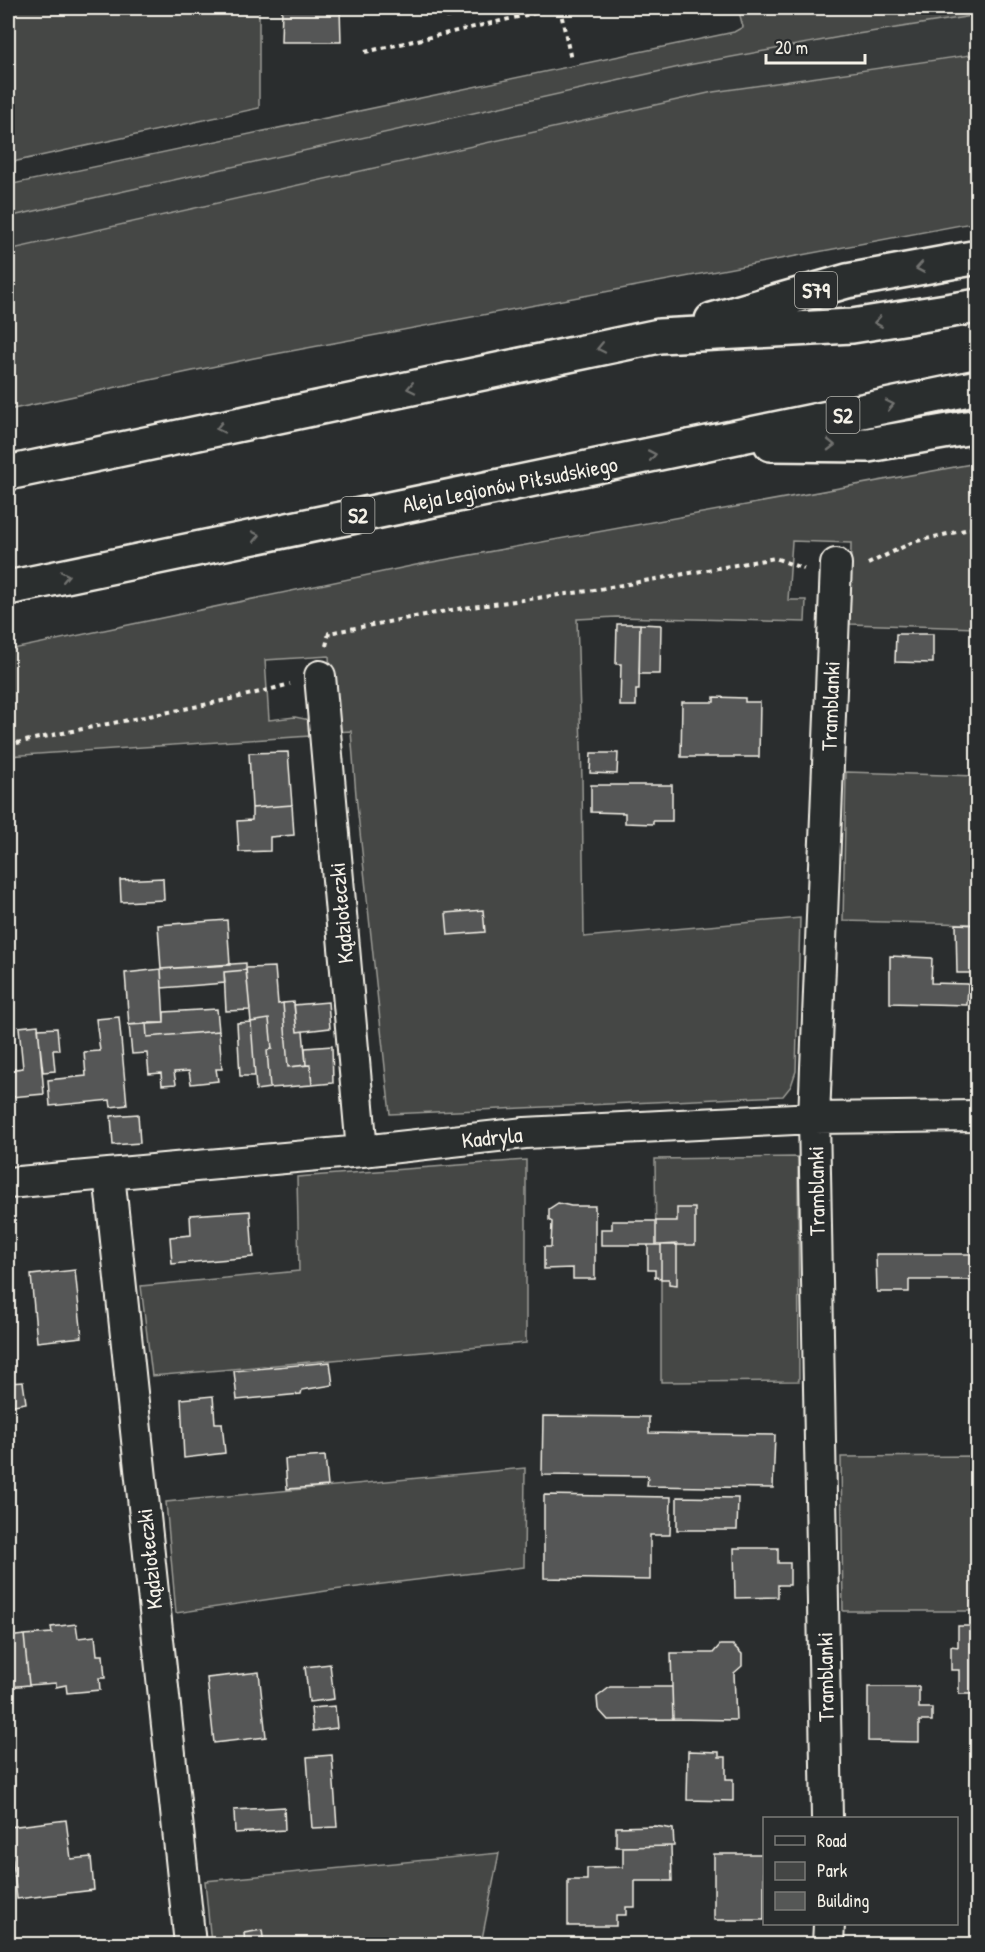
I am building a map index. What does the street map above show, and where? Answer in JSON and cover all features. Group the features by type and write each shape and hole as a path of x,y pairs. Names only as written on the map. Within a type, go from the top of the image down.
{"highway":[{"name":"S79","path":"659,336 847,281 978,257"},
{"path":"8,473 659,336 852,326 978,306"},
{"name":"Aleja Legionów Piłsudskiego","path":"8,588 978,387"},
{"path":"709,444 868,445 978,426"}],"street":[{"name":"Tramblanki","path":"827,1817 814,1118 836,573"},
{"name":"Kądziołeczki","path":"320,676 362,1150"},
{"name":"Kadryla","path":"8,1183 525,1133 814,1118 978,1116"},
{"name":"Kądziołeczki","path":"109,1174 190,1944"},
{"path":"828,1944 829,1925"}],"path":[{"path":"365,52 558,8 571,60"},
{"path":"8,745 242,697 320,676 329,633 457,609 588,591 775,558 836,573 913,542 978,527"}],"shaded area":[{"path":"977,15 977,54 713,92 8,250 8,217 688,65"}],"green space":[{"path":"8,8 259,8 259,108 8,163"},
{"path":"738,8 977,8 978,15 851,35 688,65 8,217 8,185 734,32 743,27"},
{"path":"977,54 977,222 254,358 8,410 8,250 713,92"},
{"path":"977,463 977,628 850,624 851,543 792,541 788,600 806,600 805,622 617,617 577,619 584,937 800,918 796,1071 791,1086 783,1096 390,1114 351,731 333,732 329,656 265,660 269,720 295,717 310,720 310,736 8,756 8,650 416,565"},
{"path":"846,772 977,776 977,924 843,921"},
{"path":"798,1157 799,1381 661,1382 661,1245 656,1245 655,1159"},
{"path":"526,1160 526,1343 152,1376 141,1286 299,1271 297,1177"},
{"path":"977,1456 977,1611 843,1611 841,1457"},
{"path":"525,1468 524,1567 333,1590 176,1613 166,1502"},
{"path":"499,1853 481,1944 211,1944 205,1881"}],"building":[{"path":"282,8 340,8 341,42 281,42"},
{"path":"445,8 497,8 447,18"},
{"path":"617,624 640,624 639,690 636,690 636,706 620,706 621,664 616,664"},
{"path":"640,624 661,625 660,674 639,674"},
{"path":"896,634 933,634 933,663 895,662"},
{"path":"977,651 978,692 977,680 972,675 972,667 977,663"},
{"path":"714,697 745,698 745,702 760,702 759,757 681,757 682,702 714,702"},
{"path":"288,752 292,805 252,808 249,753"},
{"path":"591,753 618,753 617,774 590,773"},
{"path":"591,785 672,785 672,821 653,821 653,824 625,823 625,813 591,812"},
{"path":"292,805 294,835 270,837 270,851 239,852 237,821 252,820 252,808"},
{"path":"163,878 164,900 121,902 120,880"},
{"path":"483,910 485,932 448,935 446,913"},
{"path":"227,920 230,965 161,969 158,925"},
{"path":"956,924 978,925 978,973 957,973"},
{"path":"890,956 932,958 931,983 968,984 967,1005 890,1003"},
{"path":"246,963 246,970 224,972 225,983 162,988 161,969"},
{"path":"275,967 278,1004 283,1003 288,1067 310,1065 312,1085 270,1088 267,1050 272,1049 269,1019 251,1022 246,968"},
{"path":"161,969 164,1023 129,1025 125,973"},
{"path":"246,970 250,1010 226,1011 224,972"},
{"path":"294,1002 297,1032 303,1031 306,1065 288,1067 283,1003"},
{"path":"328,1002 330,1028 297,1032 294,1005"},
{"path":"217,1009 219,1031 147,1037 146,1023 164,1023 164,1012"},
{"path":"119,1017 127,1105 111,1107 110,1100 50,1106 48,1080 86,1076 84,1052 100,1051 96,1019"},
{"path":"269,1019 272,1049 267,1050 270,1088 256,1090 251,1022"},
{"path":"251,1022 255,1076 240,1076 237,1023"},
{"path":"146,1023 147,1037 219,1031 222,1069 216,1069 218,1081 191,1084 189,1071 174,1072 176,1084 162,1085 161,1073 149,1074 147,1053 132,1054 129,1025"},
{"path":"38,1025 44,1094 11,1097 8,1070 23,1068 19,1027"},
{"path":"57,1028 59,1050 53,1050 55,1071 43,1072 38,1029"},
{"path":"332,1046 333,1083 312,1085 310,1065 306,1065 305,1048"},
{"path":"138,1114 140,1143 113,1145 111,1116"},
{"path":"558,1203 571,1206 595,1206 595,1279 573,1279 573,1268 544,1269 544,1247 551,1247 552,1222 549,1220 549,1209"},
{"path":"677,1208 695,1208 695,1245 656,1245 656,1221 677,1221"},
{"path":"250,1211 253,1257 172,1264 170,1237 191,1235 190,1215"},
{"path":"612,1221 656,1221 656,1245 601,1245 601,1229 612,1229"},
{"path":"677,1244 677,1285 669,1284 669,1279 661,1279 661,1245"},
{"path":"648,1245 661,1245 661,1278 655,1277 655,1270 648,1270"},
{"path":"876,1254 973,1254 973,1280 909,1280 909,1292 877,1292"},
{"path":"75,1270 82,1337 37,1342 31,1275"},
{"path":"330,1362 333,1385 302,1390 301,1394 237,1400 234,1371"},
{"path":"23,1382 26,1403 8,1406 8,1383"},
{"path":"213,1396 215,1423 222,1423 225,1453 184,1458 181,1399"},
{"path":"543,1416 649,1417 649,1433 775,1435 773,1488 647,1486 648,1476 542,1475"},
{"path":"325,1456 328,1486 287,1489 285,1459"},
{"path":"544,1495 671,1497 670,1535 650,1535 650,1580 544,1578"},
{"path":"677,1497 738,1498 737,1530 677,1530"},
{"path":"734,1548 778,1548 778,1563 790,1563 790,1585 778,1585 778,1597 735,1598"},
{"path":"76,1624 78,1638 95,1636 97,1655 103,1655 105,1678 99,1678 100,1690 67,1693 66,1685 56,1687 56,1683 29,1685 24,1635 52,1633 51,1627"},
{"path":"958,1626 978,1626 978,1694 959,1694 959,1670 951,1670 951,1646 958,1647"},
{"path":"24,1635 29,1685 8,1687 8,1637"},
{"path":"720,1645 733,1645 742,1654 742,1666 734,1673 736,1720 673,1719 671,1653 713,1653"},
{"path":"330,1664 334,1699 309,1702 305,1667"},
{"path":"259,1672 266,1737 214,1743 207,1678"},
{"path":"610,1687 672,1687 673,1719 608,1720 598,1709 597,1697"},
{"path":"868,1687 919,1687 919,1708 932,1708 932,1721 919,1721 919,1742 868,1741"},
{"path":"335,1706 337,1728 313,1731 311,1708"},
{"path":"688,1751 719,1752 719,1757 726,1757 726,1779 733,1779 733,1801 687,1800"},
{"path":"332,1755 337,1827 312,1828 307,1757"},
{"path":"284,1807 285,1830 235,1833 234,1810"},
{"path":"66,1820 71,1859 91,1857 94,1890 17,1899 9,1827"},
{"path":"655,1826 673,1829 674,1846 616,1847 616,1827"},
{"path":"671,1846 672,1881 635,1881 635,1907 626,1907 626,1915 616,1915 616,1926 568,1926 568,1880 587,1880 587,1868 623,1867 623,1847"},
{"path":"714,1854 763,1854 763,1920 714,1920"},
{"path":"262,1930 264,1944 245,1944 244,1933"},
{"path":"954,1939 954,1944 886,1944 887,1940"}]}
